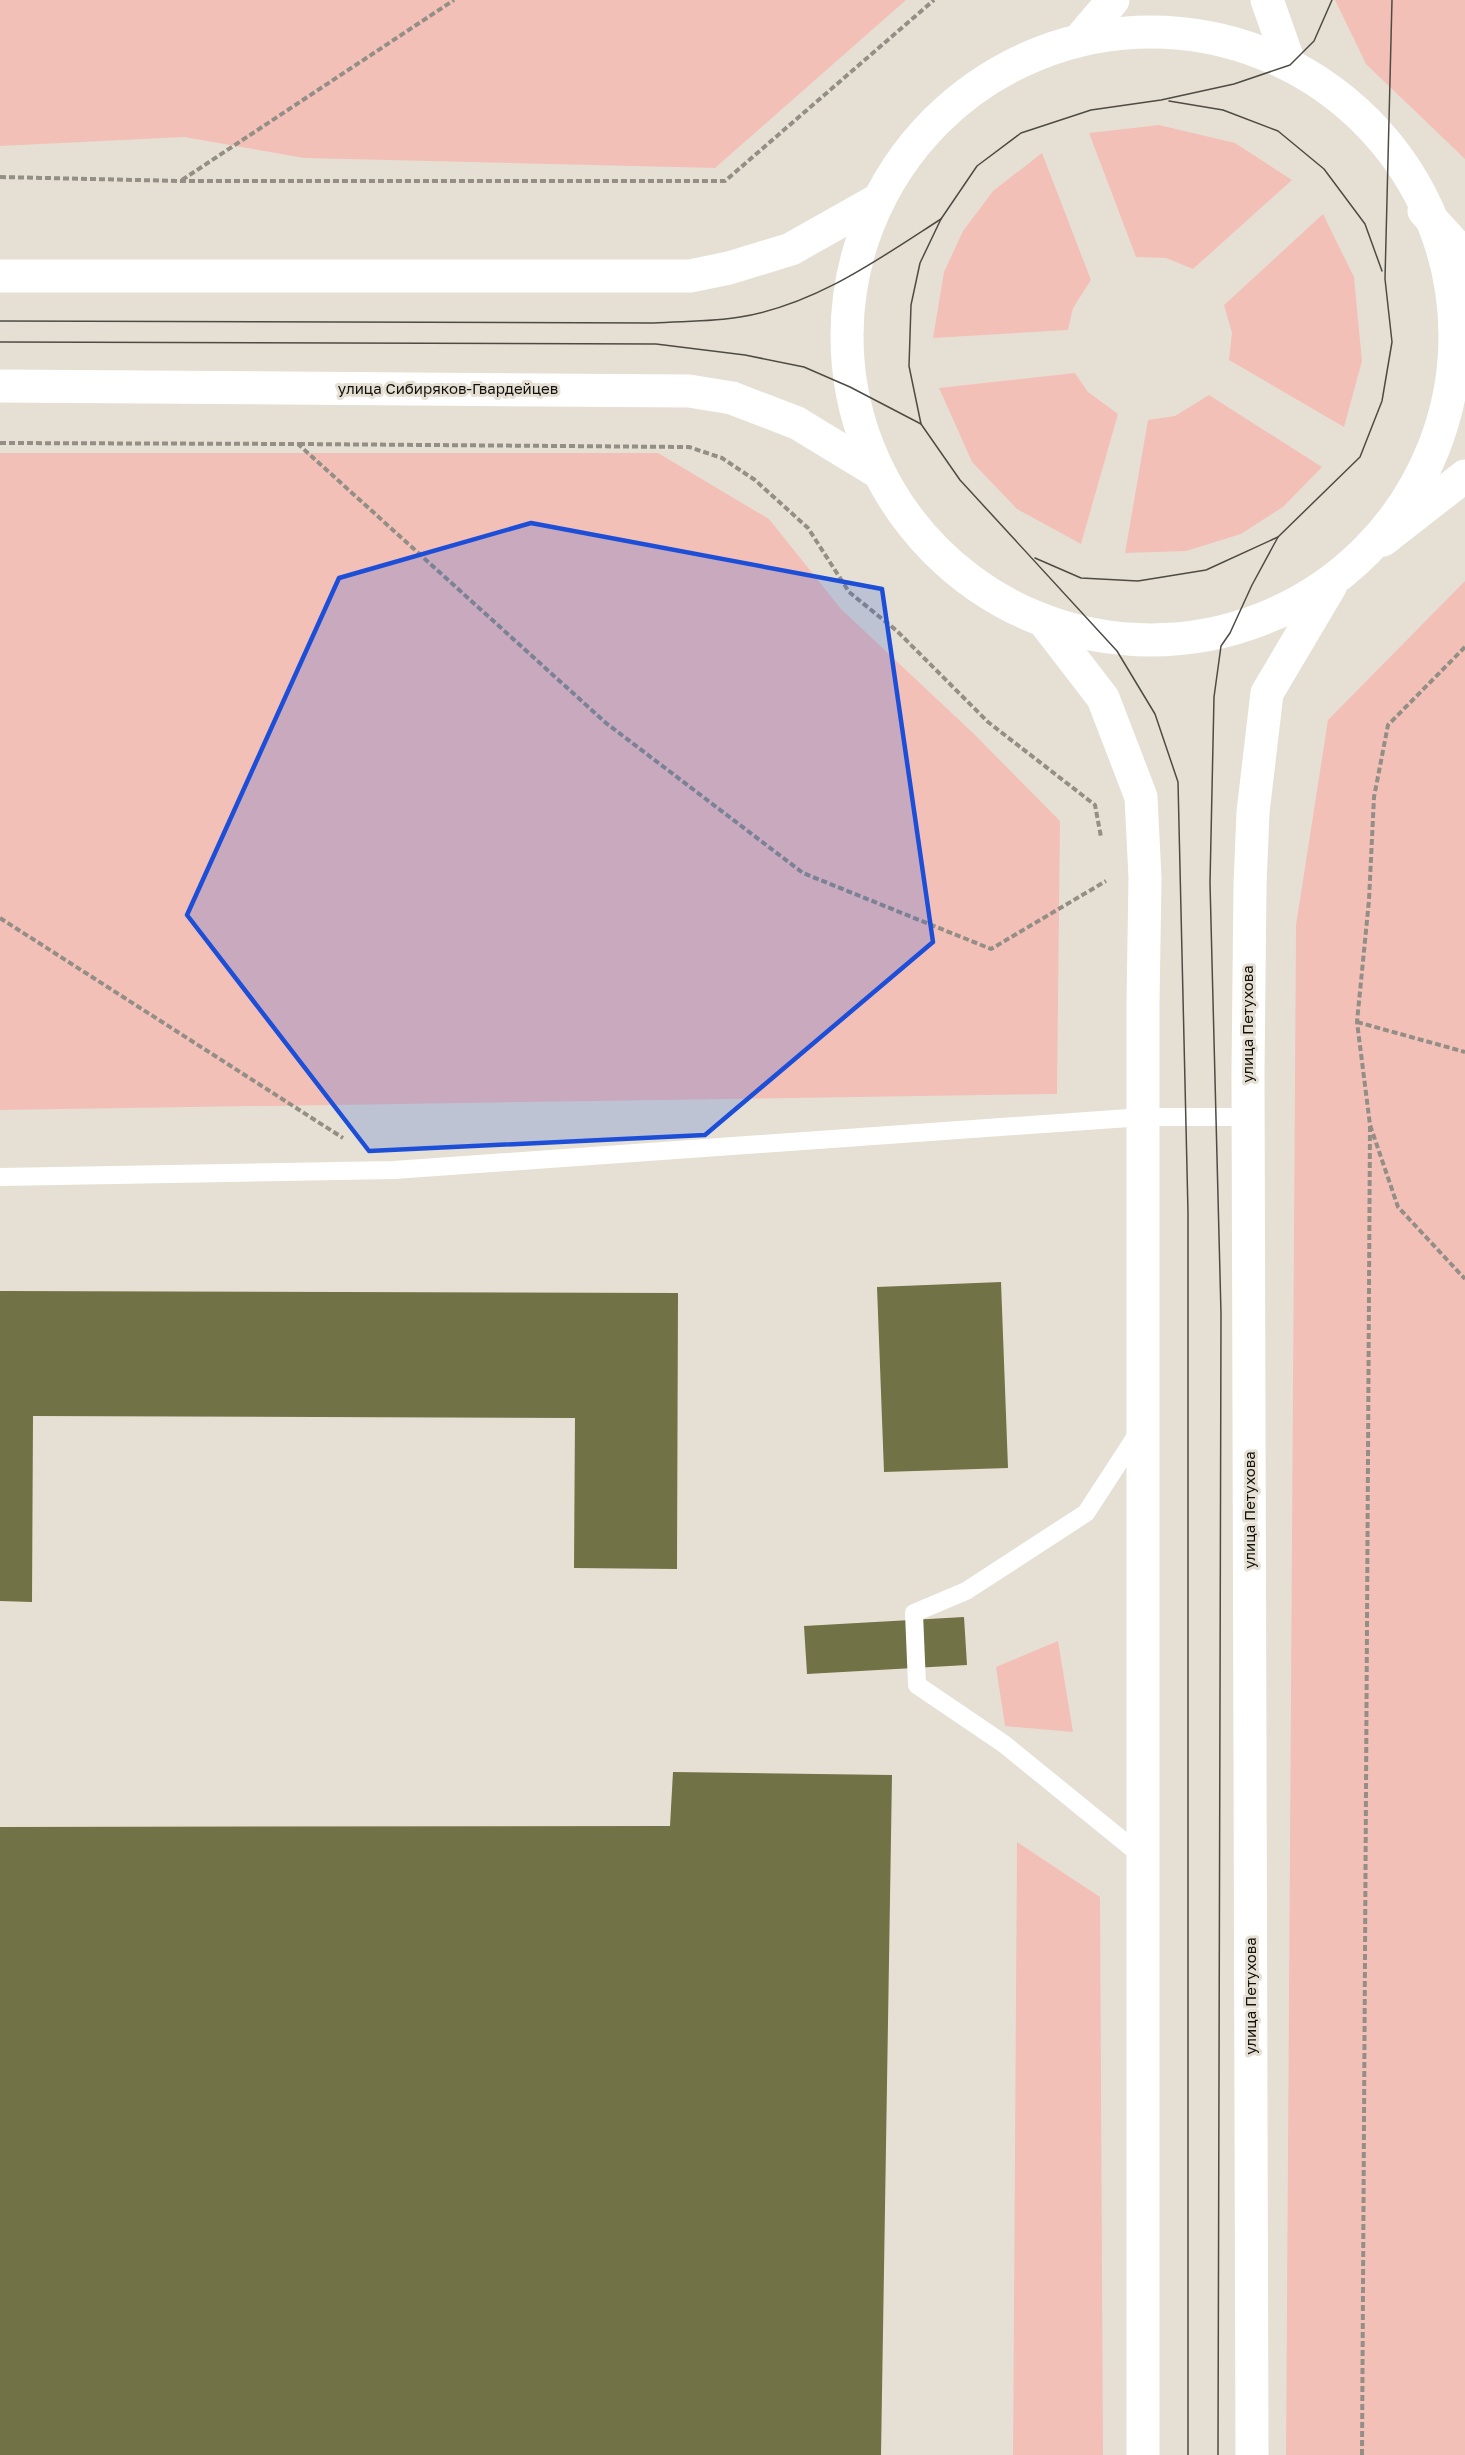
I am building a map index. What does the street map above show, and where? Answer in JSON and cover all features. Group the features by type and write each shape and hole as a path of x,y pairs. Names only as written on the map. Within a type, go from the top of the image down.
{"main road":[{"path":"1080,39 1113,0"},
{"path":"1267,0 1290,65"},
{"path":"1383,540 1420,482 1446,417 1457,365 1449,292 1424,211 1388,143 1334,88 1235,39 1158,29 1080,39 1000,70 913,144 878,200 852,275 846,327 852,400 876,471 923,540 983,589 1046,624 1104,638 1164,643 1230,633 1331,585 1383,540 1465,476"},
{"path":"0,276 690,276 729,268 791,249 878,200"},
{"path":"1424,211 1465,256"},
{"name":"улица Сибиряков-Гвардейцев","path":"0,386 689,391 732,398 797,423 876,471"},
{"name":"улица Петухова","path":"1252,2455 1249,1117 1250,885 1253,812 1267,693 1331,585"},
{"path":"1046,624 1103,698 1141,797 1145,878 1143,2455"}],"lane":[{"path":"0,1177 394,1170 1143,1117 1249,1117"},
{"path":"1143,1426 1086,1513 966,1592 914,1613 917,1685 1004,1744 1143,1857"}],"path":[{"path":"182,181 454,0"},
{"path":"0,177 182,181 725,181 934,0"},
{"path":"0,444 689,447 722,458 755,480 808,528 849,592 897,631 988,722 1095,805 1104,848"},
{"path":"298,444 606,723 803,873 991,949 1110,879 1110,891"},
{"path":"1362,2455 1370,1125 1357,1022 1369,900 1374,797 1388,725 1465,647"},
{"path":"0,918 345,1139"},
{"path":"1357,1022 1465,1052"},
{"path":"1370,1125 1398,1207 1465,1279"}],"highlighted area":[{"path":"531,523 882,589 933,942 705,1135 369,1151 187,915 339,578"}],"shaded area":[{"path":"0,0 906,0 715,168 304,158 184,137 0,146"},
{"path":"1335,0 1465,0 1465,159 1366,64"},
{"path":"1159,125 1235,143 1292,180 1193,269 1166,258 1136,257 1089,133"},
{"path":"1042,153 1091,280 1073,308 1068,330 933,338 944,272 963,231 993,191"},
{"path":"1323,214 1354,277 1362,361 1344,427 1229,360 1232,333 1224,305"},
{"path":"1075,373 1088,392 1118,414 1081,544 1017,509 972,462 939,388"},
{"path":"1209,395 1322,467 1283,507 1241,534 1186,551 1125,553 1148,420 1175,416"},
{"path":"0,453 658,453 769,519 841,609 973,733 1060,821 1057,1094 0,1110"},
{"path":"1465,581 1465,2455 1286,2455 1296,925 1328,720"},
{"path":"1058,1641 1073,1732 1005,1726 996,1667"},
{"path":"1017,1842 1100,1897 1103,2455 1013,2455"}],"building":[{"path":"1001,1282 1008,1468 884,1472 877,1287"},
{"path":"0,1291 678,1293 677,1569 574,1568 575,1418 33,1416 32,1602 0,1601"},
{"path":"964,1617 967,1665 807,1674 804,1626"},
{"path":"673,1772 892,1775 881,2455 0,2455 0,1827 670,1826"}],"tram line":[{"path":"1188,2455 1188,1212 1178,782 1155,714 1117,651 960,480 921,424 909,366 911,305 920,263 941,219 977,166 1021,133 1091,110 1161,100 1234,84 1290,65 1314,41 1332,0"},
{"path":"1218,2455 1221,1314 1210,883 1214,697 1221,646 1230,633 1278,537 1360,457 1382,401 1392,342 1385,279 1392,0"},
{"path":"1169,101 1223,110 1278,131 1324,169 1365,224 1382,271"},
{"path":"0,321 653,323 729,319 768,311 820,291 870,264 941,219"},
{"path":"0,342 656,344 745,355 804,367 850,387 921,424"},
{"path":"1035,558 1081,578 1138,581 1206,570 1278,537"}]}
